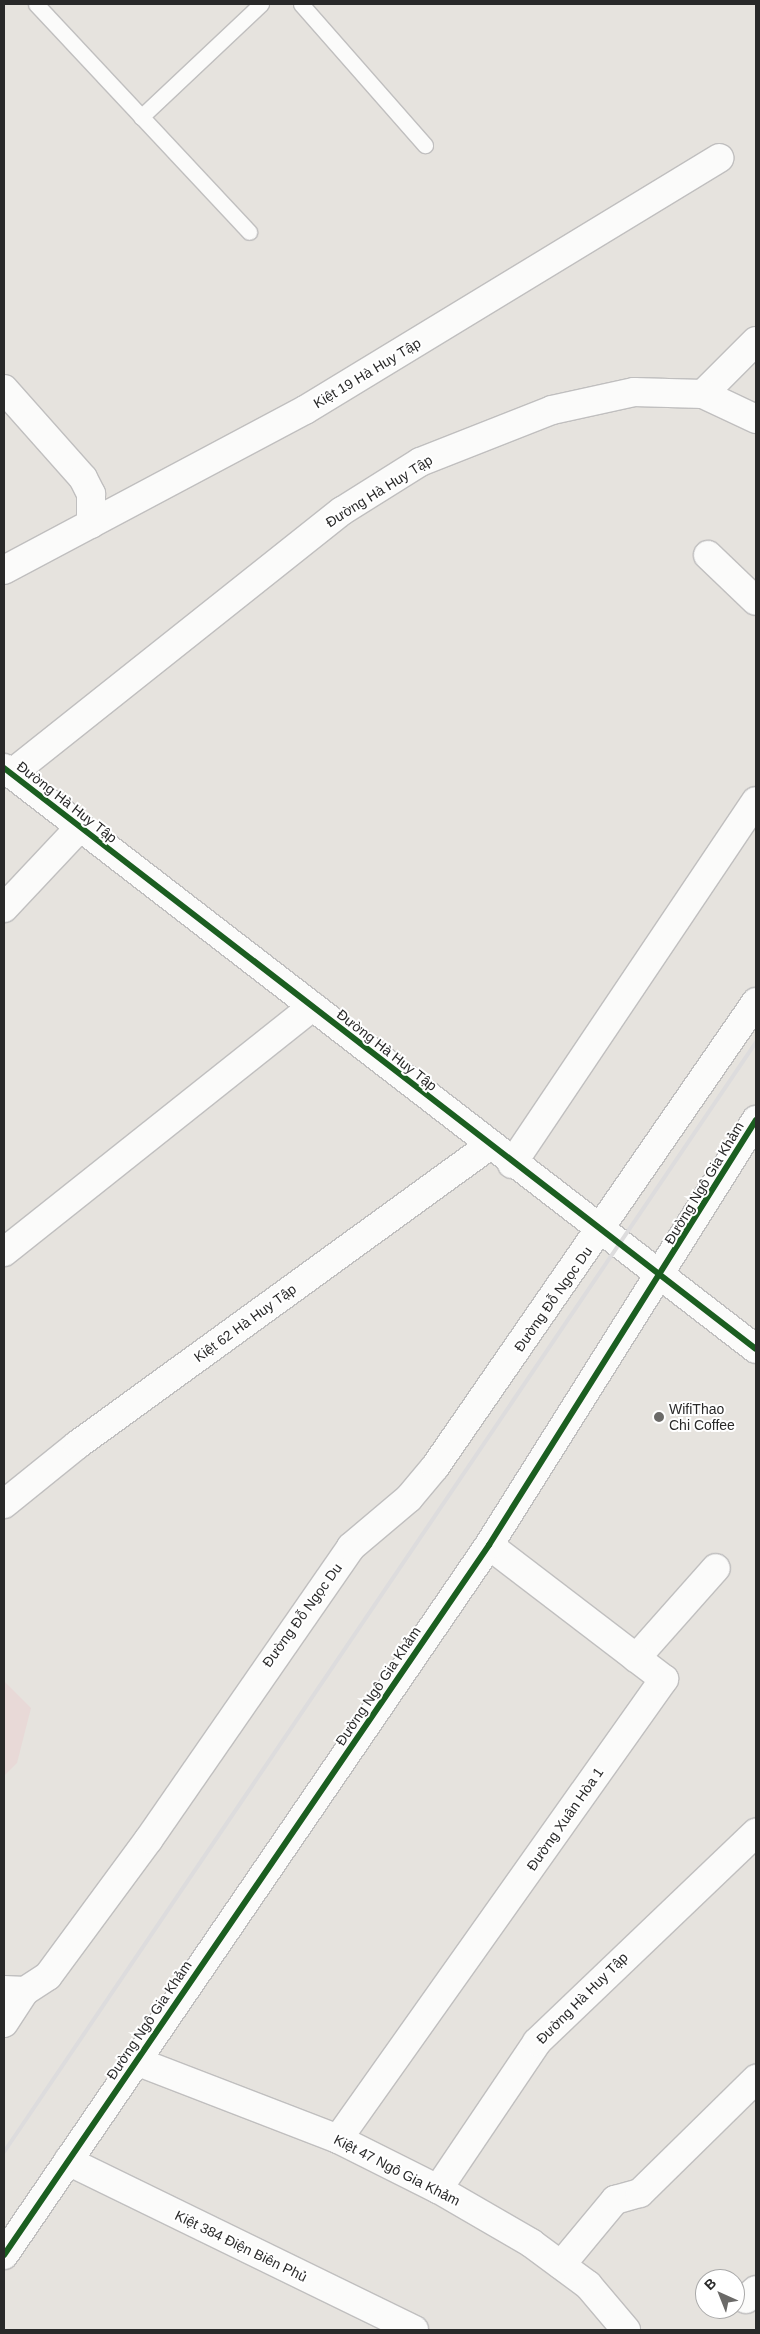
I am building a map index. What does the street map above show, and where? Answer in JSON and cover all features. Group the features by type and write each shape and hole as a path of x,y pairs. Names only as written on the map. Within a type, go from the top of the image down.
{"street":[{"name":"Kiệt 19 Hà Huy Tập","path":"4,570 306,410 719,158"},
{"path":"703,394 756,341"},
{"path":"4,389 83,478 91,494 91,524"},
{"name":"Đường Hà Huy Tập","path":"756,419 703,394 634,392 557,408 420,462 342,511 7,771 512,1164 662,1275 756,1349"},
{"path":"708,555 756,601"},
{"path":"512,1164 756,801"},
{"path":"4,908 79,828"},
{"name":"Đường Đỗ Ngọc Du","path":"14,1991 48,1976 131,1863 351,1547 409,1498 435,1467 602,1230 756,1002"},
{"path":"4,1252 312,1007"},
{"name":"Đường Ngô Gia Khảm","path":"4,2255 489,1545 662,1275 756,1120"},
{"name":"Kiệt 62 Hà Huy Tập","path":"4,1504 77,1445 490,1145"},
{"name":"Đường Xuân Hòa 1","path":"338,2139 664,1679 489,1545"},
{"path":"636,1658 716,1568"},
{"name":"Đường Hà Huy Tập","path":"438,2189 536,2042 756,1833"},
{"path":"4,2023 14,1991"},
{"name":"Kiệt 47 Ngô Gia Khảm","path":"136,2061 338,2139 438,2189 561,2265 588,2284 626,2330"},
{"path":"561,2265 615,2200 640,2193 756,2080"},
{"name":"Kiệt 384 Điện Biên Phủ","path":"68,2161 414,2330"}],"lane":[{"path":"36,4 249,232"},
{"path":"141,117 261,4"},
{"path":"301,4 425,145"}],"shaded area":[{"path":"4,1681 31,1708 17,1763 4,1776"}],"railway":[{"path":"4,2152 756,1042"}],"cycle path":[{"path":"4,768 756,1349"},
{"path":"4,2255 489,1545 756,1120"}],"place":[{"name":"WifiThao Chi Coffee","path":"659,1417"}]}
